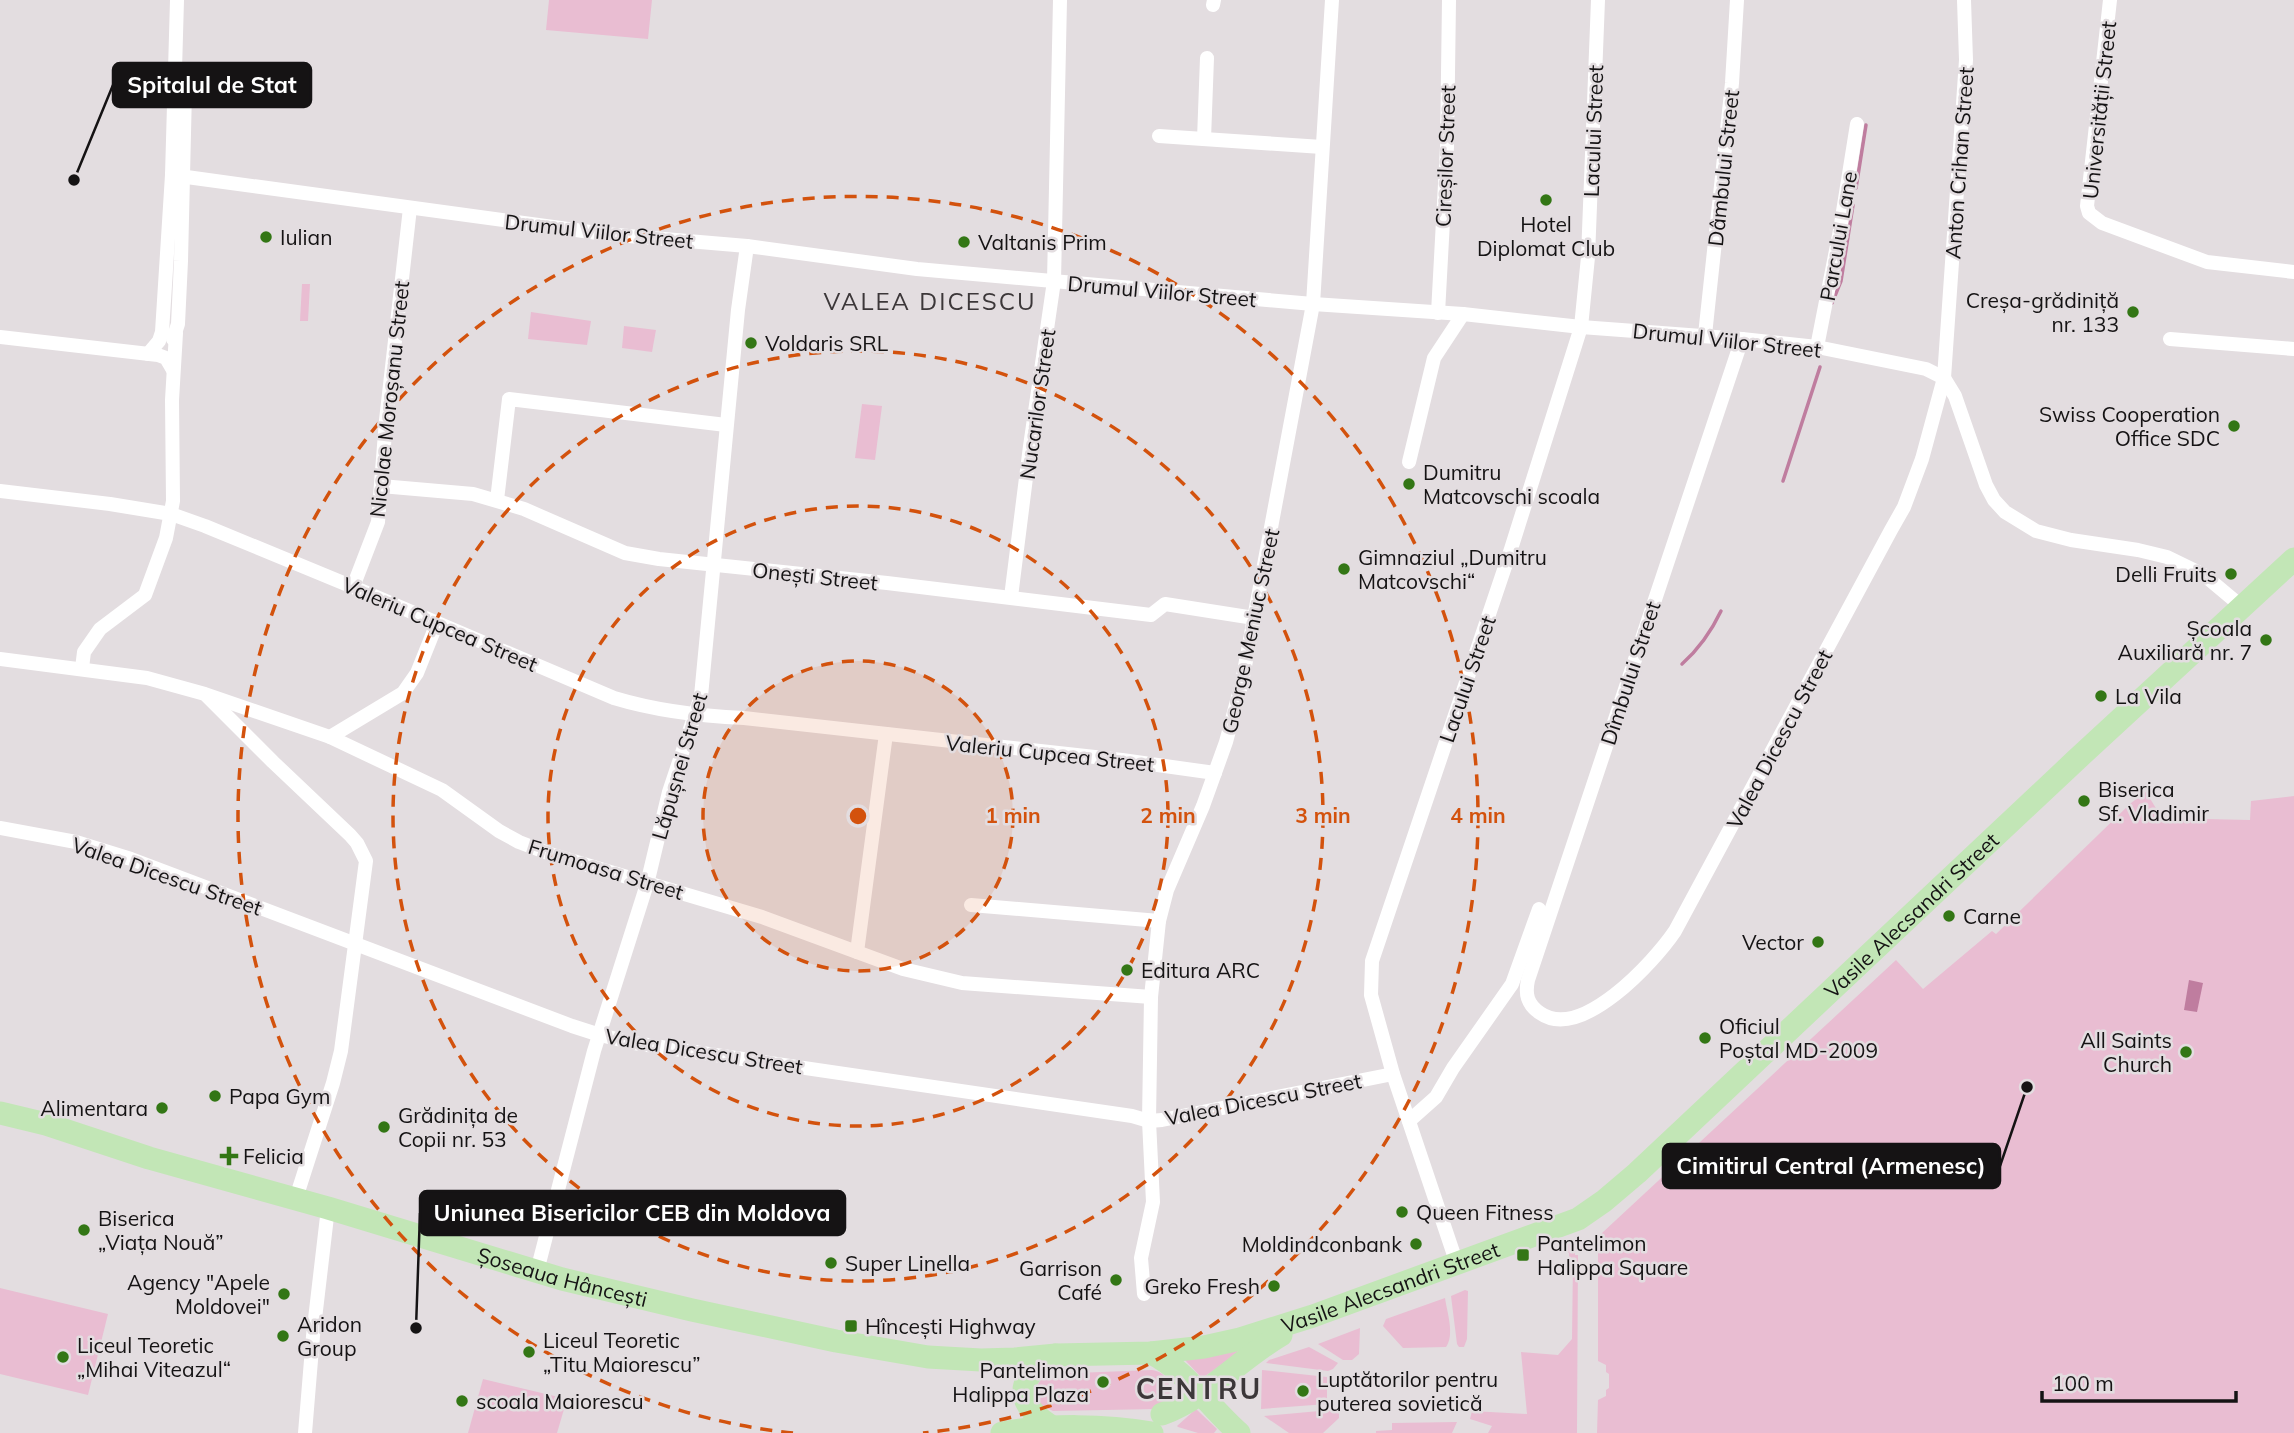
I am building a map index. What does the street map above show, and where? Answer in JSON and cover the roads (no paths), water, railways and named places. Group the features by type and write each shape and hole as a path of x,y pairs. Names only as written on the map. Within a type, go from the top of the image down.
{"main road":[{"name":"Vasile Alecsandri Street","path":"1160,1359 1313,1316 1578,1219 1615,1192 2241,606 2290,566"},
{"name":"Șoseaua Hâncești","path":"0,1112 46,1124 168,1164 296,1198 537,1271 692,1310 898,1353 981,1360 1056,1355"},
{"path":"1002,1433 1054,1428 1126,1429 1157,1424 1261,1347 1313,1316"},
{"path":"1054,1428 1037,1418 1026,1403 1024,1394 1035,1368 1056,1355 1160,1359 1239,1433"},
{"path":"1157,1424 1174,1404 1179,1391 1177,1378 1160,1359"}],"street":[{"path":"153,355 162,331 185,91 174,86 177,0"},
{"name":"Nucarilor Street","path":"1011,597 1054,281 1060,0"},
{"name":"George Meniuc Street","path":"1144,1294 1141,1258 1153,1202 1149,1121 1151,997 1159,921 1167,890 1215,773 1237,704 1313,304 1332,0"},
{"name":"Cireșilor Street","path":"1438,313 1447,147 1449,0"},
{"name":"Lacului Street","path":"1457,1264 1393,1074 1371,995 1372,961 1511,549 1581,327 1588,257 1598,0"},
{"name":"Dâmbului Street","path":"1705,335 1732,83 1737,0"},
{"name":"Anton Crihan Street","path":"1944,378 1966,60 1964,0"},
{"name":"Universității Street","path":"2110,0 2087,206 2089,213 2102,223 2207,262 2294,272"},
{"path":"1204,139 1207,58"},
{"name":"Parcului Lane","path":"1817,347 1857,124"},
{"path":"1159,136 1322,147"},
{"path":"82,668 85,652 100,629 145,595 159,562 171,514 178,176"},
{"name":"Drumul Viilor Street","path":"178,176 605,234 747,246 917,269 1313,304 1463,314 1817,347 1926,369 1944,378"},
{"name":"Nicolae Moroșanu Street","path":"353,587 378,522 410,208"},
{"name":"Lăpușnei Street","path":"537,1271 581,1099 647,884 669,792 701,696 726,425 747,246"},
{"path":"1409,462 1434,358 1463,314"},
{"path":"153,355 167,349 176,332"},
{"path":"0,337 153,355 166,358 173,370"},
{"name":"Dîmbului Street","path":"1532,1008 1527,999 1528,980 1742,339"},
{"path":"2170,339 2294,349"},
{"path":"1944,378 1955,396 1986,485 2004,512 2036,531 2071,540 2152,552 2173,559 2204,575 2241,606"},
{"name":"Valea Dicescu Street","path":"1532,1008 1543,1016 1559,1020 1596,1008 1630,982 1662,949 1675,930 1904,507 1922,459 1944,378"},
{"path":"497,500 509,399 726,425"},
{"name":"Onești Street","path":"381,486 473,494 497,500 625,553 714,566 887,583 1150,615 1165,604 1254,618"},
{"name":"Valeriu Cupcea Street","path":"0,491 120,505 171,514 353,587 614,698 645,707 695,716 744,718 1215,773"},
{"path":"330,737 403,693 417,673 437,623"},
{"name":"Frumoasa Street","path":"0,659 147,678 330,737 442,790 519,842 553,855 762,917 903,969 962,983 1151,997"},
{"path":"205,695 350,835 363,853 367,867 341,1051 296,1198"},
{"path":"857,953 886,734"},
{"name":"Valea Dicescu Street","path":"0,828 76,842 131,859 600,1035 666,1048 1132,1116 1149,1121 1393,1074"},
{"path":"971,905 1159,921"},
{"path":"1409,1121 1436,1097 1512,984 1539,909"},
{"path":"305,1433 328,1208"}],"waterway":[{"path":"1856,188 1866,125"},
{"path":"1832,303 1841,281 1853,205"},
{"path":"1783,481 1820,367"},
{"path":"1682,664 1704,639 1721,611"}],"place":[{"name":"Spitalul de Stat","path":"74,180"},
{"name":"Hotel Diplomat Club","path":"1546,200"},
{"name":"Iulian","path":"266,237"},
{"name":"Valtanis Prim","path":"964,242"},
{"name":"Creșa-grădiniță nr. 133","path":"2133,312"},
{"name":"Voldaris SRL","path":"751,343"},
{"name":"Swiss Cooperation Office SDC","path":"2234,426"},
{"name":"Dumitru Matcovschi scoala","path":"1409,484"},
{"name":"Gimnaziul „Dumitru Matcovschi“","path":"1344,569"},
{"name":"Delli Fruits","path":"2231,574"},
{"name":"Școala Auxiliară nr. 7","path":"2266,640"},
{"name":"La Vila","path":"2101,696"},
{"name":"Biserica Sf. Vladimir","path":"2084,801"},
{"name":"Carne","path":"1949,916"},
{"name":"Vector","path":"1818,942"},
{"name":"Editura ARC","path":"1127,970"},
{"name":"Oficiul Poștal MD-2009","path":"1705,1038"},
{"name":"All Saints Church","path":"2186,1052"},
{"name":"Cimitirul Central (Armenesc)","path":"2027,1087"},
{"name":"Papa Gym","path":"215,1096"},
{"name":"Alimentara","path":"162,1108"},
{"name":"Grădinița de Copii nr. 53","path":"384,1127"},
{"name":"Felicia","path":"229,1156"},
{"name":"Queen Fitness","path":"1402,1212"},
{"name":"Biserica „Viața Nouă”","path":"84,1230"},
{"name":"Moldindconbank","path":"1416,1244"},
{"name":"Pantelimon Halippa Square","path":"1523,1255"},
{"name":"Super Linella","path":"831,1263"},
{"name":"Garrison Café","path":"1116,1280"},
{"name":"Greko Fresh","path":"1274,1286"},
{"name":"Agency \"Apele Moldovei\"","path":"284,1294"},
{"name":"Hîncești Highway","path":"851,1326"},
{"name":"Uniunea Bisericilor CEB din Moldova","path":"416,1328"},
{"name":"Aridon Group","path":"283,1336"},
{"name":"Liceul Teoretic „Titu Maiorescu”","path":"529,1352"},
{"name":"Liceul Teoretic „Mihai Viteazul“","path":"63,1357"},
{"name":"Pantelimon Halippa Plaza","path":"1103,1382"},
{"name":"Luptătorilor pentru puterea sovietică","path":"1303,1391"},
{"name":"scoala Maiorescu","path":"462,1401"}],"district":[{"name":"VALEA DICESCU","path":"930,301"},
{"name":"CENTRU","path":"1199,1388"}]}
